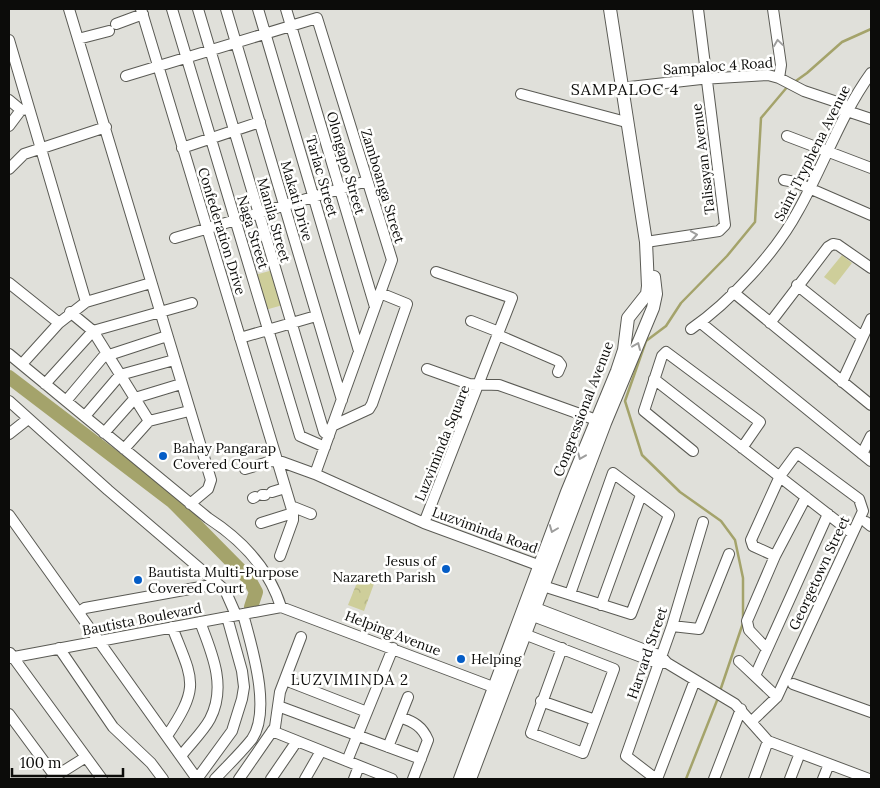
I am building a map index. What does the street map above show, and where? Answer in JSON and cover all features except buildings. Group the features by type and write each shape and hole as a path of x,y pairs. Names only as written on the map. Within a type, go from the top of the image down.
{"main road":[{"name":"Congressional Avenue","path":"600,421 653,308 656,294 625,88 610,9"},
{"name":"Congressional Avenue","path":"470,779 499,689 600,421 624,350 628,318 647,294 648,242 626,122 618,9"},
{"name":"Congressional Avenue","path":"529,610 543,586 544,567"},
{"name":"Congressional Avenue","path":"460,779 499,689"}],"street":[{"path":"69,9 211,480 208,489 190,504"},
{"name":"Naga Street","path":"172,9 300,436 325,447"},
{"name":"Manila Street","path":"198,9 324,432 330,431"},
{"name":"Makati Drive","path":"226,9 342,400"},
{"name":"Tarlac Street","path":"258,9 359,351"},
{"name":"Olongapo Street","path":"286,9 374,307"},
{"name":"Talisayan Avenue","path":"648,242 723,228 725,224 698,9"},
{"name":"Sampaloc 4 Road","path":"625,88 708,79 768,76 780,79 781,65 773,9"},
{"path":"78,39 112,27 142,11"},
{"name":"Confederation Drive","path":"142,11 292,510"},
{"name":"Zamboanga Street","path":"291,26 317,18 392,260 315,474"},
{"path":"126,76 291,26"},
{"path":"9,40 25,110 40,147 86,302"},
{"name":"Saint Tryphena Avenue","path":"691,330 701,323 733,292 777,246 810,188 847,109 871,73"},
{"path":"780,79 801,90 843,104 847,109 871,119"},
{"path":"521,94 626,122"},
{"path":"9,100 25,110"},
{"path":"9,126 25,110"},
{"path":"182,148 260,122"},
{"path":"9,169 24,154 40,147 106,127"},
{"path":"787,136 871,168"},
{"path":"784,180 810,188 871,215"},
{"path":"175,238 367,182"},
{"path":"770,323 828,247 833,244 871,268"},
{"path":"427,369 469,384 478,385 512,298 436,272"},
{"path":"9,283 58,323"},
{"path":"22,364 70,312 86,302 151,283"},
{"path":"797,286 862,336"},
{"path":"733,292 871,405"},
{"path":"330,431 369,409 372,404 407,304 380,293"},
{"path":"46,384 93,331 192,303"},
{"path":"70,312 93,331 149,421"},
{"path":"240,338 316,316"},
{"path":"842,382 871,319"},
{"path":"471,321 558,361 561,366 558,372"},
{"path":"701,323 871,461"},
{"path":"66,401 103,357 167,336"},
{"path":"693,451 646,414 644,407 662,356 668,352 760,422 742,448"},
{"path":"9,354 208,518 252,565 266,583 273,588 281,607"},
{"path":"85,416 120,375 174,360"},
{"path":"654,379 852,532"},
{"name":"Luzviminda Square","path":"424,523 478,385 488,383 499,385 600,421"},
{"path":"104,433 135,398 181,384"},
{"path":"9,401 229,595 235,615 256,666 260,694 259,716 253,738 215,779"},
{"path":"124,449 149,421 189,411"},
{"path":"9,434 28,419"},
{"path":"862,454 871,436"},
{"name":"Georgetown Street","path":"752,722 777,697 863,511 862,502 798,453 780,476"},
{"path":"245,469 277,462 315,474"},
{"path":"543,586 631,614 669,515 613,473 570,594"},
{"name":"Luzviminda Road","path":"315,474 424,523 544,567"},
{"path":"776,556 753,546 751,540 780,476"},
{"path":"262,496 285,488"},
{"path":"601,605 641,495"},
{"path":"766,648 746,626 776,556 806,497"},
{"path":"261,523 292,510 311,514"},
{"path":"280,556 293,520 292,510"},
{"path":"755,676 828,514"},
{"path":"9,515 100,640 197,779 232,731 242,699 244,687 235,615"},
{"name":"Harvard Street","path":"657,779 626,756 662,660 703,522"},
{"path":"672,626 699,629 729,554"},
{"path":"79,612 85,608 217,584"},
{"name":"Bautista Boulevard","path":"10,655 59,648 281,607"},
{"name":"Helping Avenue","path":"281,607 499,689"},
{"path":"529,610 662,660 726,698 741,710 768,741 829,764 855,777 869,779"},
{"path":"181,756 210,719 218,692 218,672 200,622"},
{"path":"167,736 186,707 191,690 190,672 172,627"},
{"path":"520,632 562,648 614,669 583,753 531,733 541,701 562,648"},
{"path":"239,779 275,727 285,680 301,638"},
{"path":"59,648 113,727 151,764 163,779"},
{"path":"347,761 392,648"},
{"path":"10,655 102,779"},
{"path":"739,662 777,697"},
{"path":"285,680 367,712"},
{"path":"657,779 695,680"},
{"path":"793,684 871,712"},
{"path":"388,747 408,697"},
{"path":"541,701 595,720"},
{"path":"278,706 421,760"},
{"path":"714,779 741,710"},
{"path":"9,714 54,778 86,757"},
{"path":"400,716 414,722 424,731 428,740 413,779"},
{"path":"272,731 387,778"},
{"path":"271,779 297,741"},
{"path":"754,779 768,741"},
{"path":"305,779 321,751"},
{"path":"790,779 800,753"},
{"path":"823,779 829,764"},
{"path":"354,779 359,766"}],"green space":[{"path":"842,255 852,263 835,285 824,277"},
{"path":"273,270 283,305 265,310 255,275"},
{"path":"360,575 375,581 364,611 348,605"}],"waterway":[{"path":"793,83 842,42 871,29"},
{"path":"720,691 743,623 743,578 735,540 721,521 680,492 642,455 625,401 646,341 666,326 681,303 727,256 755,222 761,118 788,86"},
{"path":"9,377 173,502 249,579 256,592 251,607"},
{"path":"686,779 718,698"}],"place":[{"name":"Bahay Pangarap Covered Court","path":"163,456"},
{"name":"Jesus of Nazareth Parish","path":"446,569"},
{"name":"Bautista Multi-Purpose Covered Court","path":"138,580"},
{"name":"Helping","path":"461,659"}],"district":[{"name":"SAMPALOC 4","path":"625,89"},
{"name":"LUZVIMINDA 2","path":"350,679"}]}
